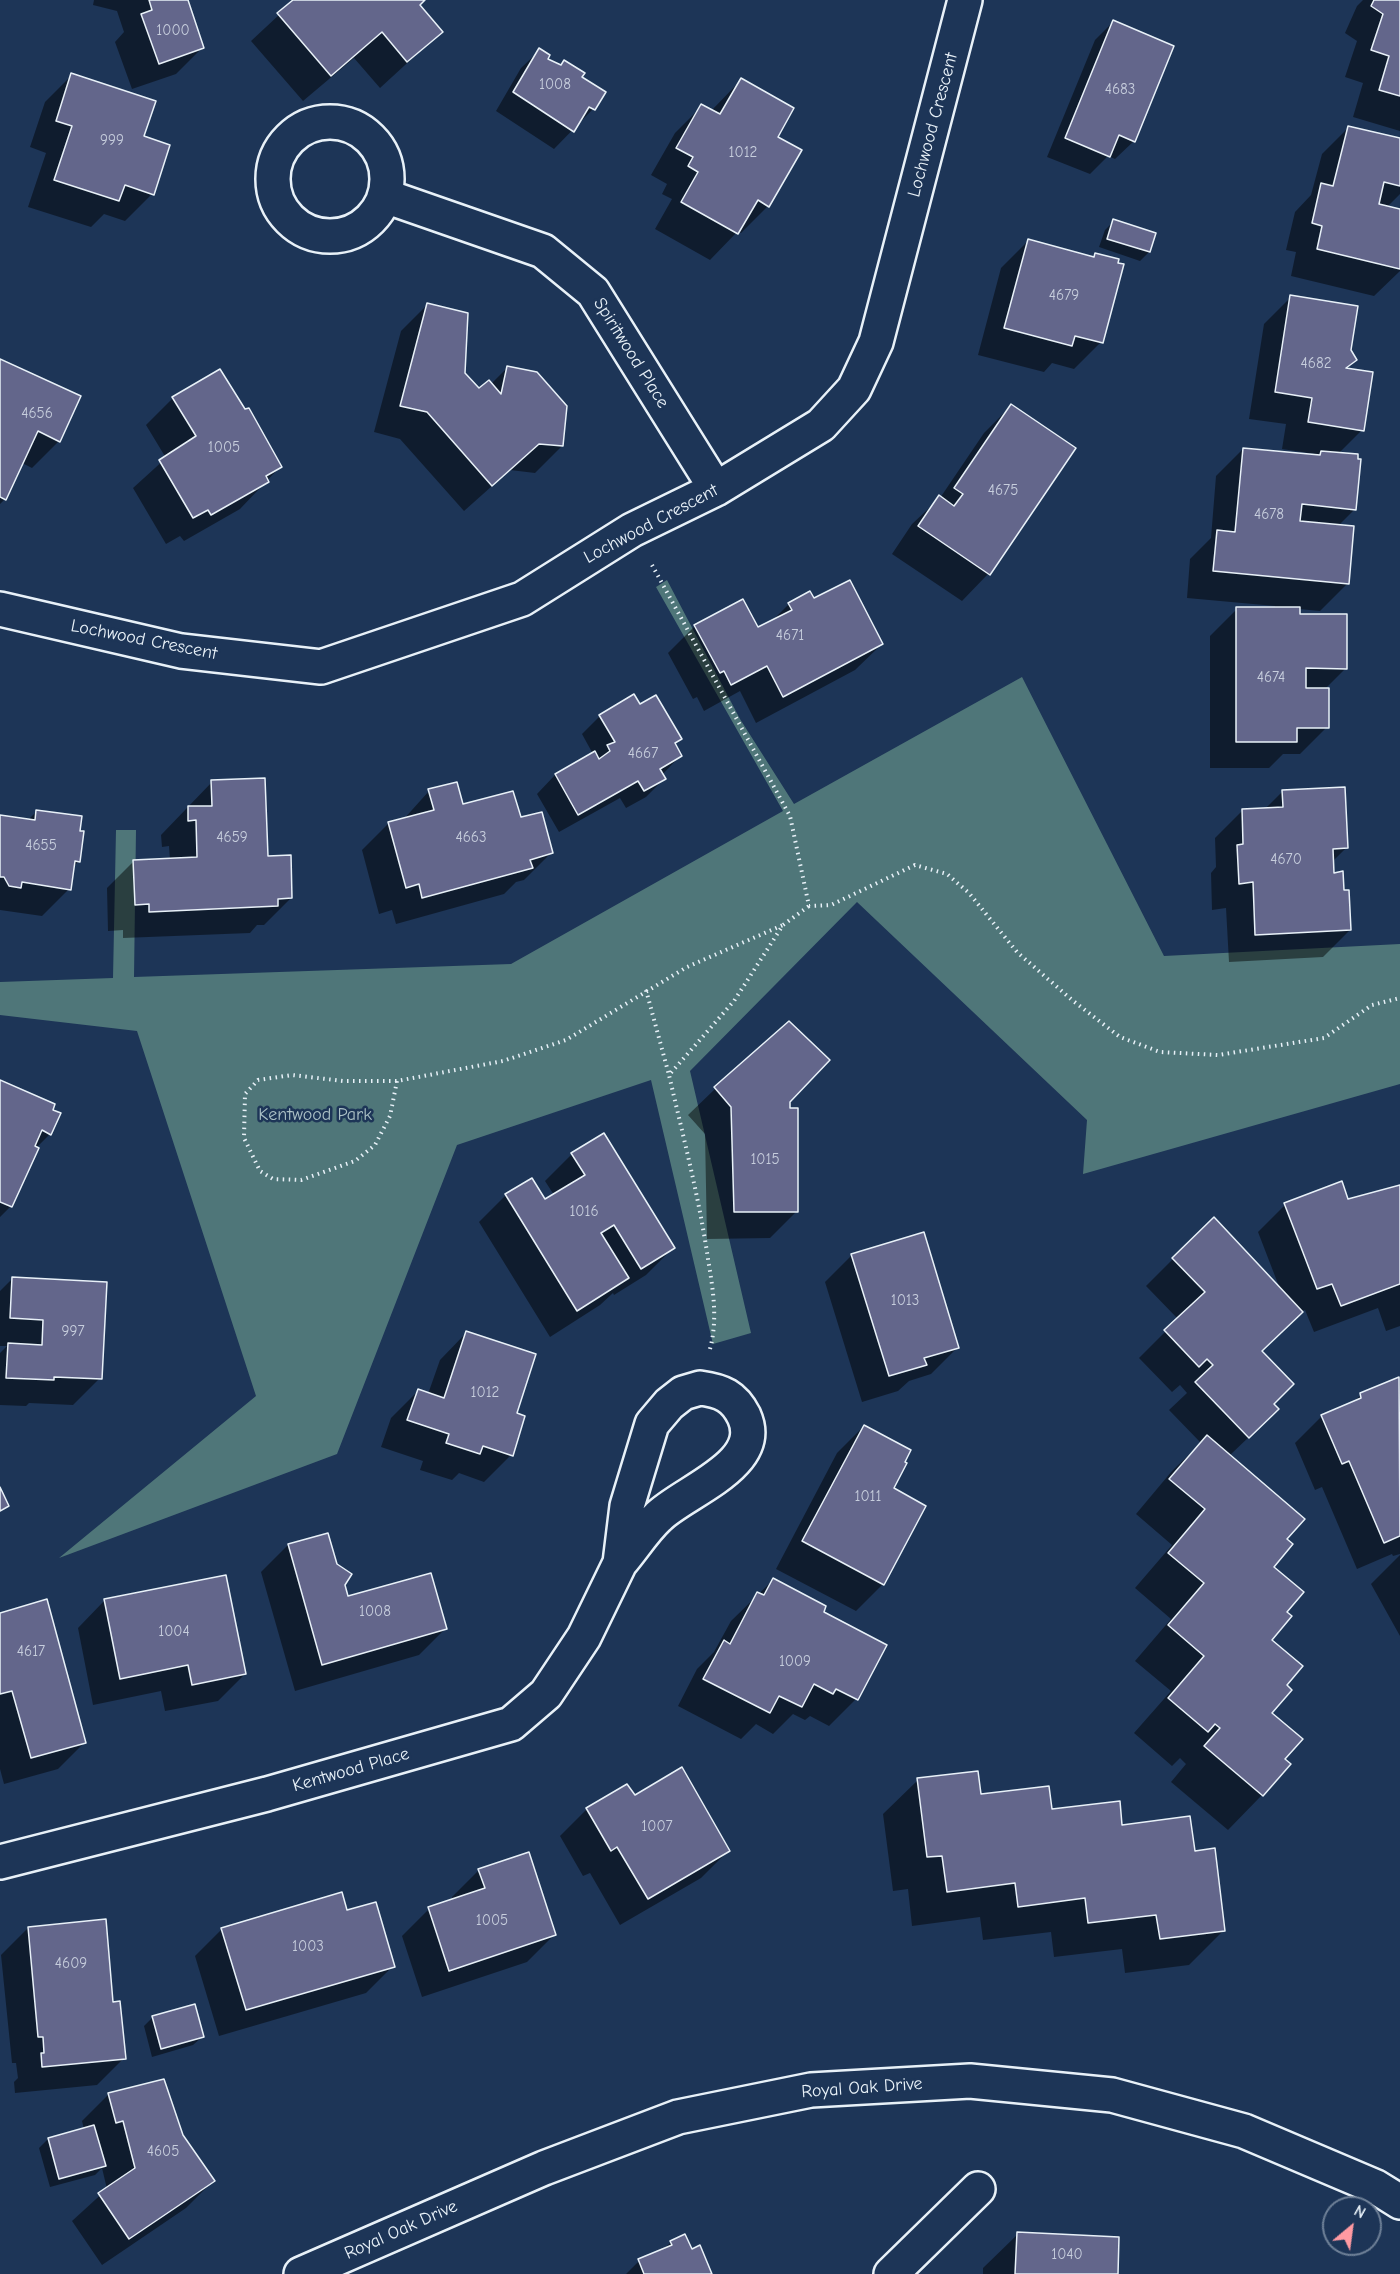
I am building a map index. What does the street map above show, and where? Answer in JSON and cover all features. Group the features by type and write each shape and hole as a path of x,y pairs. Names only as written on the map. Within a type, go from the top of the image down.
{"street":[{"name":"Lochwood Crescent","path":"0,609 181,651 321,667 522,599 632,530 716,489 821,425 854,389 876,342 965,0"},
{"name":"Spiritwood Place","path":"385,196 543,251 593,292 716,489"},
{"name":"Kentwood Place","path":"0,1862 267,1794 511,1724 546,1694 584,1637 620,1563 659,1516 726,1470 740,1456 747,1438 745,1419 736,1402 719,1391 700,1388 683,1393 669,1404 652,1424 627,1506 620,1563"},
{"name":"Royal Oak Drive","path":"301,2274 544,2168 678,2117 811,2090 970,2081 1112,2095 1244,2131 1376,2187 1400,2202"},
{"path":"891,2274 978,2189"}],"path":[{"path":"632,530 790,816 808,906"},
{"path":"397,1081 390,1116 375,1145 355,1161 301,1180 273,1179 260,1171 244,1138 245,1094 258,1080 292,1075 343,1081 397,1081 503,1062 566,1040 687,967 783,925 808,906 831,905 915,865 947,874 969,893 1017,952 1072,1000 1120,1037 1160,1052 1218,1055 1324,1038 1372,1005 1400,998"},
{"path":"669,1075 734,1001 783,925"},
{"path":"646,990 669,1075 702,1217 713,1290 715,1329 700,1388"}],"green space":[{"name":"Kentwood Park","path":"667,580 740,719 794,804 1022,677 1164,956 1400,944 1400,1084 1083,1174 1087,1120 857,902 690,1071 751,1333 713,1344 651,1080 457,1145 337,1454 59,1558 256,1396 137,1031 0,1015 0,982 113,978 116,830 136,830 134,977 511,964 783,811 656,587"}],"building":[{"path":"149,0 188,0 204,48 159,64 141,14 152,10"},
{"path":"293,0 425,0 420,5 443,32 407,62 382,32 331,76 277,13"},
{"path":"1374,0 1400,0 1400,96 1379,90 1389,56 1371,50 1383,14 1371,6"},
{"path":"1113,20 1174,46 1135,142 1119,135 1110,157 1065,138"},
{"path":"539,48 550,55 548,59 561,65 564,60 585,73 582,77 606,92 595,110 589,107 574,132 513,92"},
{"path":"71,73 156,101 144,136 170,145 154,195 125,185 119,201 54,180 72,126 56,121"},
{"path":"741,78 794,108 778,137 802,150 769,207 758,200 738,234 681,202 698,172 688,166 693,157 676,148 701,104 720,114"},
{"path":"1348,126 1400,138 1400,186 1384,182 1379,204 1400,209 1400,269 1317,249 1322,226 1312,223 1321,183 1333,186"},
{"path":"1113,219 1156,233 1150,252 1107,239"},
{"path":"1028,239 1094,257 1095,253 1119,259 1118,263 1124,264 1103,343 1075,336 1072,346 1004,328"},
{"path":"1290,295 1358,306 1351,350 1357,360 1346,368 1373,372 1364,431 1308,422 1312,398 1275,392"},
{"path":"427,303 468,313 465,373 479,388 489,380 501,394 507,366 537,372 567,406 563,446 539,444 492,486 427,412 400,406"},
{"path":"0,359 81,396 60,442 38,431 6,500 0,497"},
{"path":"220,369 245,409 249,408 282,467 266,476 269,482 211,515 208,510 193,518 159,460 196,436 172,397"},
{"path":"1011,404 1076,448 990,575 918,526 939,495 954,506 963,494 954,488"},
{"path":"1243,448 1320,455 1321,451 1358,454 1358,459 1361,459 1356,510 1302,504 1300,521 1354,526 1349,584 1213,571 1217,530 1235,532"},
{"path":"850,580 883,644 783,697 767,666 731,685 724,671 720,673 694,625 743,599 758,627 792,610 788,603 810,591 814,598"},
{"path":"1236,607 1300,607 1300,614 1347,614 1347,669 1306,668 1306,688 1329,688 1329,728 1297,728 1297,742 1236,742"},
{"path":"634,694 640,704 656,695 682,739 675,743 682,756 660,769 666,779 644,791 638,781 578,815 555,774 595,751 599,759 610,751 607,745 615,742 599,715"},
{"path":"265,778 268,856 291,855 292,898 278,899 278,906 149,912 149,904 135,905 133,860 197,857 196,820 188,821 188,806 212,806 211,780"},
{"path":"457,782 463,804 513,791 521,817 542,812 553,853 530,860 533,868 422,898 419,884 406,888 388,822 434,810 428,789"},
{"path":"1345,787 1348,848 1333,849 1334,873 1343,871 1344,890 1349,890 1351,930 1255,935 1253,882 1239,884 1237,845 1243,844 1242,809 1283,807 1282,790"},
{"path":"36,810 82,816 80,831 84,831 80,862 75,861 71,890 22,882 21,888 9,886 4,877 0,877 0,815 35,820"},
{"path":"789,1021 830,1060 790,1102 790,1108 798,1108 798,1212 734,1212 731,1107 714,1087"},
{"path":"0,1080 55,1104 53,1110 61,1113 51,1135 42,1130 35,1146 39,1148 12,1207 0,1202"},
{"path":"604,1133 675,1248 641,1269 614,1225 601,1233 629,1278 577,1311 505,1194 532,1178 545,1199 585,1175 571,1153"},
{"path":"1342,1181 1348,1199 1400,1185 1400,1284 1341,1306 1332,1284 1317,1289 1284,1203"},
{"path":"1214,1217 1303,1312 1262,1351 1294,1384 1274,1404 1279,1409 1249,1438 1195,1382 1213,1365 1207,1359 1199,1367 1164,1330 1205,1292 1172,1258"},
{"path":"924,1232 959,1348 924,1358 927,1365 889,1376 851,1254"},
{"path":"12,1277 107,1282 102,1379 6,1378 8,1343 42,1345 43,1320 10,1318"},
{"path":"466,1331 536,1354 517,1413 525,1416 513,1456 483,1446 480,1454 446,1443 449,1434 407,1420 418,1389 444,1398"},
{"path":"1399,1377 1400,1536 1384,1543 1349,1461 1342,1464 1321,1415 1361,1398 1360,1393"},
{"path":"864,1425 911,1450 894,1488 926,1506 884,1585 802,1541"},
{"path":"1207,1435 1305,1519 1287,1539 1293,1544 1274,1567 1304,1592 1287,1612 1292,1616 1272,1640 1303,1666 1287,1685 1292,1690 1272,1713 1303,1739 1285,1759 1291,1764 1263,1796 1204,1746 1220,1728 1215,1724 1208,1732 1168,1698 1204,1656 1168,1625 1204,1583 1168,1553 1205,1509 1169,1479"},
{"path":"0,1487 9,1506 0,1511"},
{"path":"328,1533 337,1564 352,1574 345,1585 348,1596 431,1573 447,1629 322,1665 288,1544"},
{"path":"226,1575 246,1674 192,1685 188,1665 120,1679 104,1599"},
{"path":"773,1578 826,1606 824,1612 887,1645 858,1700 836,1689 833,1694 814,1684 802,1707 779,1696 770,1713 703,1679 724,1640 730,1644 757,1592 764,1595"},
{"path":"47,1599 86,1743 31,1758 12,1691 0,1694 0,1613"},
{"path":"682,1767 730,1851 648,1899 617,1847 611,1851 586,1808 627,1784 635,1795"},
{"path":"978,1771 981,1794 1049,1786 1052,1809 1120,1801 1122,1825 1190,1816 1195,1851 1215,1848 1225,1931 1160,1939 1156,1915 1088,1923 1085,1898 1018,1907 1015,1883 947,1892 942,1856 927,1857 917,1778"},
{"path":"529,1852 556,1935 449,1971 428,1907 485,1888 478,1869"},
{"path":"342,1892 347,1910 376,1902 395,1967 246,2010 221,1928"},
{"path":"106,1919 113,2002 120,2001 126,2059 42,2067 43,2037 38,2037 28,1927"},
{"path":"195,2004 204,2037 161,2049 152,2016"},
{"path":"164,2079 183,2135 215,2181 129,2239 98,2193 135,2168 123,2121 116,2123 108,2093"},
{"path":"94,2125 106,2166 59,2179 48,2138"},
{"path":"1017,2232 1119,2237 1118,2274 1015,2274"},
{"path":"685,2234 692,2249 700,2245 712,2274 644,2274 638,2259 672,2245 670,2241"}]}
